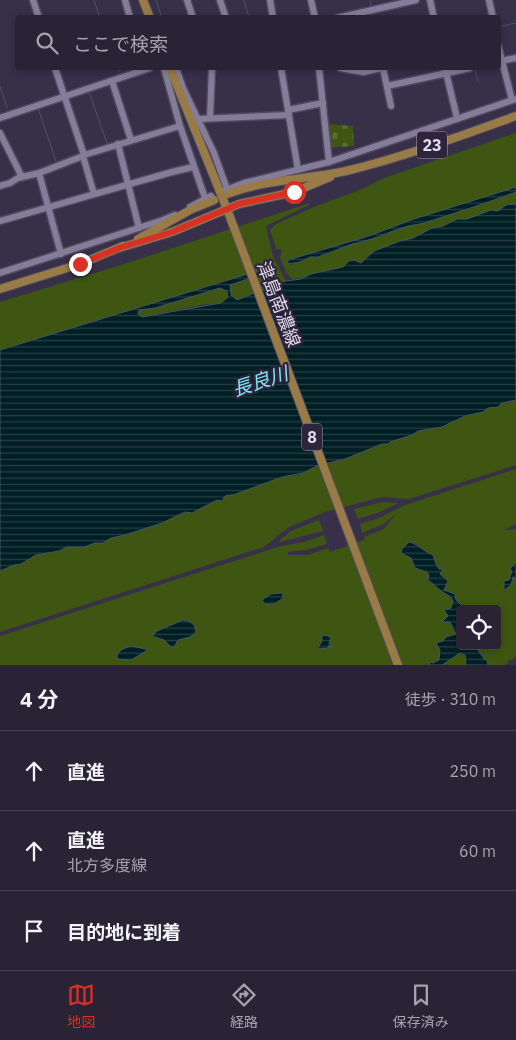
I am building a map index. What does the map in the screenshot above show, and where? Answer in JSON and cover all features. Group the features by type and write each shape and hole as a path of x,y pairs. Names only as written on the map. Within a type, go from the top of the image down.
{"main road":[{"path":"143,0 149,15"},
{"name":"津島南濃線","path":"171,70 226,209 398,665"},
{"name":"23","path":"0,289 172,232 239,204 294,192 346,171 399,157 516,116"},
{"path":"225,192 267,182 346,171"},
{"path":"119,248 210,198"}],"street":[{"path":"33,0 38,15"},
{"path":"125,0 129,15"},
{"path":"187,0 192,15"},
{"path":"220,0 225,15"},
{"path":"270,0 272,15"},
{"path":"311,0 314,15"},
{"path":"349,15 416,0"},
{"path":"430,0 433,15"},
{"path":"489,0 492,15"},
{"path":"370,10 371,15"},
{"path":"501,61 516,58"},
{"path":"177,70 183,88 214,153 225,192 244,183 329,162 514,99 501,64"},
{"path":"56,70 84,156 94,194"},
{"path":"0,118 142,70"},
{"path":"0,273 163,220 210,198 193,167 165,70"},
{"path":"210,118 212,70"},
{"path":"281,70 298,170"},
{"path":"320,70 329,162"},
{"path":"352,70 363,72 372,70"},
{"path":"383,70 391,106"},
{"path":"387,86 446,70 457,118"},
{"path":"112,81 131,140"},
{"path":"198,119 289,112 323,103"},
{"path":"0,186 118,144 180,126"},
{"path":"0,133 22,177"},
{"path":"118,144 139,228"},
{"path":"0,221 193,167"},
{"path":"39,173 61,254"}],"green space":[{"path":"326,124 353,126 354,146 329,148"},
{"path":"516,133 516,187 411,220 369,236 288,260 287,262 290,265 310,257 318,257 352,244 386,235 391,231 425,223 516,192 516,204 506,205 498,211 491,210 467,219 457,219 443,226 431,228 413,238 374,251 361,263 355,260 348,261 339,269 292,279 286,272 280,258 282,250 276,249 270,230 276,224 314,207 360,190 384,178"},
{"path":"311,204 266,226 273,256 286,281 235,300 231,295 230,285 272,271 251,273 0,350 0,302 118,266"},
{"path":"220,288 227,291 227,299 219,304 206,304 142,317 138,312 142,309 155,308"},
{"path":"516,400 516,465 409,499 382,497 325,512 289,527 264,547 0,632 0,571 21,564 36,555 59,551 67,547 83,547 95,542 103,543 111,538 162,523 185,512 192,513 225,496 236,494 282,477 299,475 319,465 343,460 382,444 389,444 418,431 442,427 465,416 483,412 488,408 498,407 502,403"},
{"path":"516,469 516,524 504,530 516,529 516,562 510,569 512,571 509,580 504,581 505,590 511,585 513,577 516,578 516,654 514,659 508,660 509,662 505,665 488,665 487,660 485,661 478,650 501,650 501,605 461,605 450,591 444,590 448,581 440,574 442,570 437,566 433,555 411,542 404,547 403,554 411,558 415,568 427,572 429,575 427,580 453,601 451,608 445,609 448,616 443,623 450,622 456,634 436,643 440,650 439,660 430,663 430,665 0,665 0,636 281,546 304,542 324,535 327,544 306,550 288,552 288,555 308,555 328,548 330,552 364,540 364,537 384,529 396,514 384,524 362,533 360,524 379,518 405,505","holes":["183,620 191,622 184,639 178,640 176,644 170,646 164,640 153,637 157,631","323,635 330,638 329,643 332,646 329,645 328,649 318,647"]},
{"path":"383,502 399,503 358,519 354,509"},
{"path":"319,520 323,531 280,542 291,531"},
{"path":"460,653 465,655 466,665 442,665"}],"water":[{"path":"516,187 516,192 482,204 352,244 318,257 310,257 300,262 288,264 288,260 369,236 411,220"},
{"name":"長良川","path":"516,204 516,400 502,403 498,407 488,408 483,412 465,416 442,427 418,431 412,435 388,444 382,444 345,459 319,465 303,473 282,477 236,494 225,496 222,501 217,500 192,513 185,512 162,523 111,538 103,543 95,543 84,547 67,547 59,551 36,555 21,564 0,571 0,350 251,273 275,268 272,271 230,285 231,295 237,300 286,281 301,279 311,274 343,267 349,261 354,260 361,263 374,251 413,238 432,228 443,226 457,219 467,219 491,210 498,211 506,205","holes":["220,288 227,291 228,297 221,303 142,317 138,314 139,310 155,308"]},
{"path":"409,542 415,544 433,555 439,569 443,569 440,574 448,581 444,590 455,594 456,600 461,605 456,605 456,634 450,622 442,622 448,616 444,610 451,608 452,599 428,580 429,575 427,572 415,568 411,558 401,553 402,549"},
{"path":"516,562 516,578 513,577 511,585 504,590 504,581 509,580 512,571 510,569"},
{"path":"282,593 282,599 274,604 265,604 262,600 271,594"},
{"path":"183,620 192,623 196,632 190,637 178,640 174,647 164,640 152,636 157,631"},
{"path":"456,634 456,650 478,650 487,660 488,665 466,665 465,655 460,653 442,665 430,665 429,662 433,663 439,660 440,650 436,643 443,641 446,637"},
{"path":"322,635 331,638 329,643 333,649 329,645 328,648 318,648 322,641"},
{"path":"131,646 146,649 146,651 131,660 117,659 119,652"}],"waterway":[{"path":"94,0 99,15"},
{"path":"156,0 161,15"},
{"path":"244,0 248,15"},
{"path":"370,0 371,5"},
{"path":"501,26 516,23"},
{"path":"475,70 478,82"},
{"path":"0,86 7,108"},
{"path":"68,99 89,92 107,143"},
{"path":"38,108 57,164"}],"route":[{"path":"80,264 119,248 172,232 239,204 294,192"}]}
